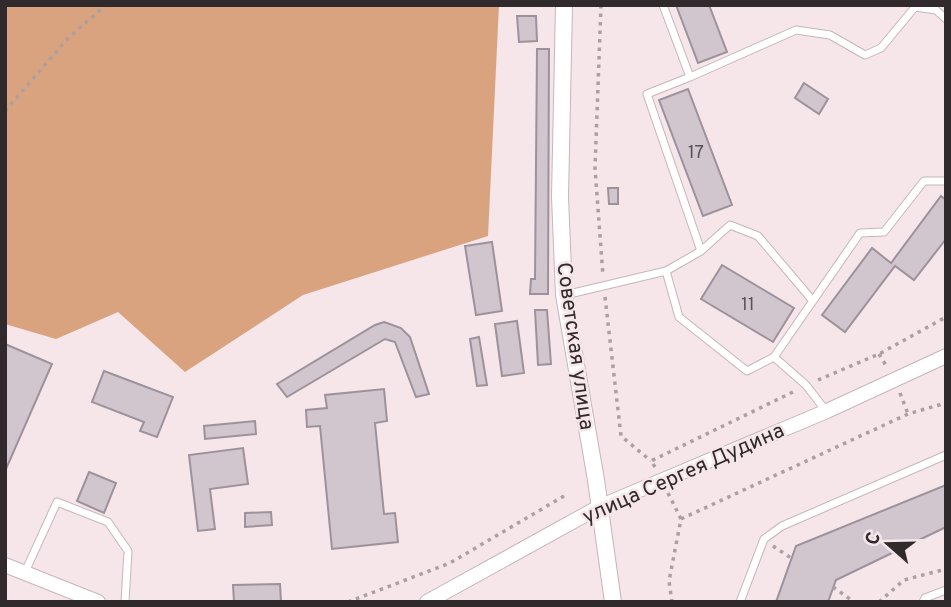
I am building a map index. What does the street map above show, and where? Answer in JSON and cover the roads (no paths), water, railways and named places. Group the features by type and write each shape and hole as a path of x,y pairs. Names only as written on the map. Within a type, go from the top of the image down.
{"street":[{"name":"Советская улица","path":"564,5 560,197 564,296 613,602"},
{"name":"улица Сергея Дудина","path":"427,602 599,507 827,411 946,356"},
{"path":"5,565 99,602"}],"lane":[{"path":"663,5 690,77"},
{"path":"701,251 647,94 796,30 830,35 864,55 881,48 915,7 936,10 946,19"},
{"path":"666,271 679,317 747,371 774,357 860,233 884,232 924,181 946,181"},
{"path":"564,296 666,271 701,251 730,225 758,236 813,301"},
{"path":"774,357 806,385 827,411"},
{"path":"740,602 764,539 782,526 946,455"},
{"path":"25,572 57,502 108,522 128,551 125,602"},
{"path":"923,602 925,598 946,590"}]}
